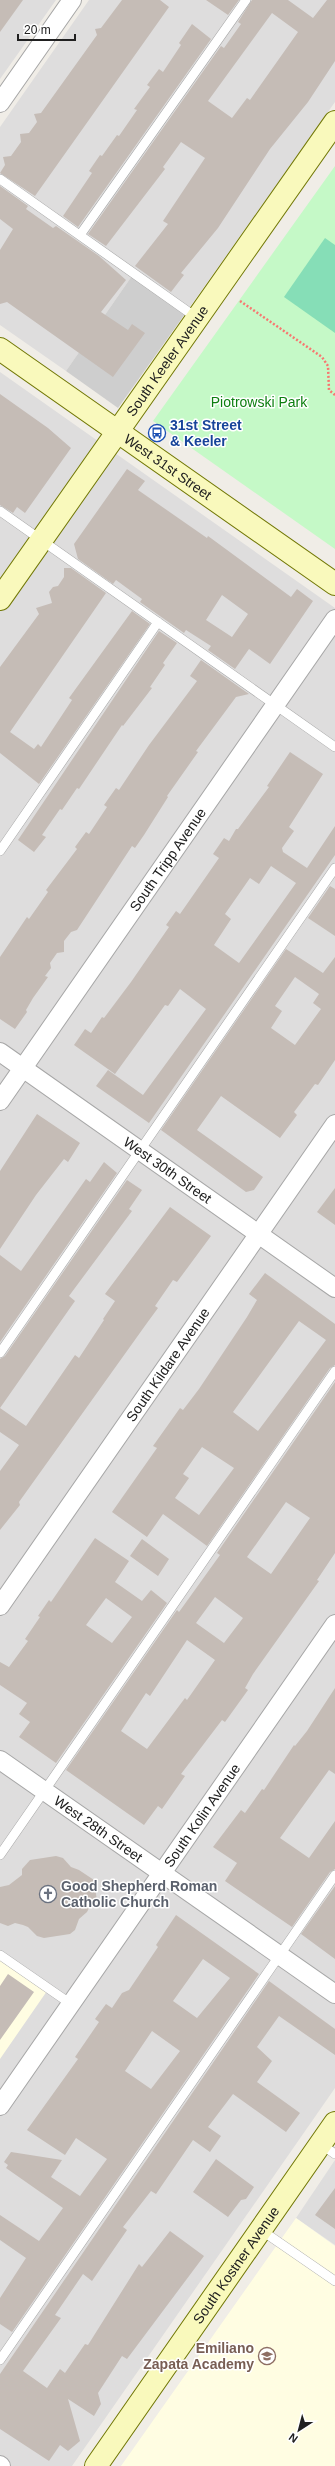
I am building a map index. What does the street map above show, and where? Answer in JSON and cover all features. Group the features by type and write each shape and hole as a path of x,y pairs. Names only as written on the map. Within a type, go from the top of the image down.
{"street":[{"path":"0,103 72,0"},
{"name":"South Keeler Avenue","path":"0,599 335,122"},
{"name":"West 31st Street","path":"0,349 335,584"},
{"name":"South Tripp Avenue","path":"0,1101 335,619"},
{"name":"West 30th Street","path":"0,1052 335,1288"},
{"name":"South Kildare Avenue","path":"0,1606 335,1124"},
{"name":"South Kolin Avenue","path":"0,2106 335,1624"},
{"name":"West 28th Street","path":"0,1760 335,1994"},
{"name":"South Kostner Avenue","path":"96,2466 261,2230 328,2149 335,2123"}],"lane":[{"path":"80,235 246,0"},
{"path":"0,179 197,318"},
{"path":"0,511 335,747"},
{"path":"0,851 158,622"},
{"path":"0,1353 335,868"},
{"path":"0,1855 335,1371"},
{"path":"0,2360 335,1875"},
{"path":"0,1955 70,2004"},
{"path":"261,2230 335,2281"}],"path":[{"path":"240,301 322,357 328,366 329,390 335,395"}],"shaded area":[{"path":"0,0 56,0 0,79"},
{"path":"89,0 335,0 335,102 187,311 134,273 66,371 0,325 0,127"},
{"path":"134,273 187,311 118,408 66,371"},
{"path":"0,372 335,608 335,2088 72,2466 0,2466"},
{"path":"0,1959 47,1991 0,2059"},
{"path":"335,2160 335,2245 296,2218"},
{"name":"Emiliano Zapata Academy","path":"296,2218 335,2246 335,2466 121,2466"}],"green space":[{"name":"Piotrowski Park","path":"335,166 335,549 153,421"},
{"path":"325,238 335,245 335,333 284,297"}],"building":[{"path":"0,0 23,0 0,32"},
{"path":"122,0 160,0 169,7 35,196 0,173 5,165 3,157 11,156 21,142 20,134 29,133 37,122 34,114 41,113 97,35 95,29 101,28"},
{"path":"206,0 239,0 228,15"},
{"path":"252,0 288,0 313,18 327,0 335,0 335,61 308,102 270,149 218,228 181,273 184,275 171,292 135,266 168,224 163,221 205,158 181,142 163,167 165,169 106,246 88,234 221,46 224,48 241,24 238,22","holes":["272,13 298,32 250,100 247,98 232,118 208,101"]},
{"path":"192,24 211,39 78,227 63,216 92,173 89,171 117,135 119,136 137,110 134,109 150,87 147,85 159,69 163,72 181,45 179,43"},
{"path":"0,186 28,206 26,209 53,228 56,226 99,256 126,280 101,312 128,330 132,324 145,333 113,377 7,302 0,304 0,250 13,229 0,219"},
{"path":"0,394 48,428 71,448 25,513 17,507 13,513 0,505"},
{"path":"127,469 145,481 138,490 207,538 208,536 291,597 297,589 313,601 270,664 249,649 235,669 208,650 211,646 186,630 184,633 140,602 142,599 116,580 113,584 78,559 74,544","holes":["222,595 248,614 232,637 206,620"]},
{"path":"64,568 71,568 106,593 10,732 34,749 38,744 41,747 72,700 69,698 132,611 150,624 39,784 0,753 0,667 39,614 36,608 52,603 49,592 53,587 58,586 64,577"},
{"path":"159,631 177,643 163,663 165,665 150,687 152,688 123,726 122,725 79,789 77,788 62,810 60,809 42,835 46,837 34,852 18,840"},
{"path":"201,660 249,694 236,697 196,751 198,752 167,796 168,797 135,848 132,846 77,930 71,932 64,941 64,952 57,953 50,963 51,968 45,976 48,977 33,998 26,1010 27,1012 15,1029 0,1019 0,957 27,917 29,919 48,892 46,890 77,849 75,847 86,832 89,834 107,807 104,805 116,788 119,790 149,745 197,681 190,676"},
{"path":"290,752 323,774 289,827 294,831 282,848 283,852 307,868 335,826 335,855 149,1123 96,1086 108,1070 143,1095 206,1009 180,989 168,1006 165,1005 115,1074 74,1045 85,1029 91,1033 102,1017 104,1018 131,982 169,927 166,925 176,911 180,914 219,858 213,854 224,838 229,841 236,829 238,829 269,787 267,786","holes":["271,866 296,883 239,963 214,945 231,919 225,914 250,878 259,884"]},
{"path":"330,886 335,889 335,936 308,918"},
{"path":"286,949 323,973 335,957 335,1060 318,1085 315,1084 294,1112 297,1115 280,1138 221,1096 197,1130 263,1177 254,1190 246,1192 161,1130","holes":["295,977 319,994 313,1003 321,1009 295,1045 271,1028 282,1011 275,1006"]},
{"path":"37,1114 80,1143 68,1162 64,1159 36,1195 0,1249 0,1171"},
{"path":"104,1162 117,1173 0,1342 0,1255 21,1271 86,1179 90,1182"},
{"path":"127,1180 142,1190 129,1209 132,1211 69,1296 75,1301 0,1408 0,1359 5,1356"},
{"path":"335,1188 335,1225 317,1212"},
{"path":"170,1207 211,1236 177,1282 173,1280 155,1306 158,1308 19,1502 20,1505 0,1530 0,1471 19,1445 0,1432 0,1408 26,1426 75,1355 79,1358 104,1320 103,1319 115,1301 105,1294"},
{"path":"265,1273 335,1324 335,1365 330,1368 207,1546 163,1514 147,1537 112,1512 157,1448 153,1446 180,1408 183,1410 199,1389 247,1317 257,1300 249,1294","holes":["299,1321 326,1340 258,1431 233,1412","202,1447 234,1468 199,1515 175,1498 189,1478 183,1474"]},
{"path":"335,1382 335,1553 317,1580 319,1581 253,1674 245,1688 248,1690 225,1722 222,1720 181,1774 185,1776 162,1809 158,1806 144,1825 66,1770 177,1610 179,1612 220,1555 217,1553","holes":["286,1502 310,1518 271,1574 247,1557","215,1597 243,1618 224,1643 196,1623","187,1640 215,1660 187,1700 185,1698 147,1749 121,1731 146,1693 150,1696"]},
{"path":"95,1538 129,1561 115,1582 142,1601 151,1590 167,1603 56,1763 19,1737 30,1722 19,1714 27,1703 0,1685 0,1662 9,1667 28,1641 25,1639 40,1617 38,1616 49,1600 51,1602","holes":["106,1598 132,1617 112,1643 86,1625"]},
{"path":"142,1539 169,1559 158,1576 130,1556"},
{"path":"335,1688 335,1774 329,1770 280,1838 309,1858 335,1821 335,1869 330,1872 292,1927 225,1881 237,1863 213,1847 241,1810 245,1813 262,1789 264,1790 294,1745 295,1746 307,1731"},
{"name":"Good Shepherd Roman Catholic Church","path":"56,1856 63,1858 71,1867 79,1870 94,1880 97,1901 92,1902 87,1912 79,1919 75,1930 70,1934 44,1938 37,1936 28,1927 23,1925 15,1923 8,1926 0,1923 0,1887 9,1885 22,1875 22,1869 30,1860"},
{"path":"335,1886 335,1959 301,1934"},
{"path":"176,1915 259,1974 12,2332 0,2324 0,2298 26,2258 0,2240 0,2215 39,2241 63,2208 6,2168 8,2165 4,2162 11,2152 62,2160 51,2177 80,2196 107,2159 76,2138 65,2155 27,2130 78,2059 75,2057 99,2022 95,2019 106,2004 112,2008 122,1993 129,1990 158,1947 156,1945","holes":["203,1959 230,1978 197,2018 173,2001","152,2031 180,2051 151,2089 125,2071"]},
{"path":"8,1974 34,1992 0,2040 0,1986"},
{"path":"269,1981 335,2029 335,2055 279,2016 257,2047 272,2061 257,2082 300,2113 286,2132 233,2094 208,2127 221,2136 210,2152 193,2140 156,2194 151,2191 123,2227 127,2230 92,2281 83,2274 55,2315 61,2318 23,2371 47,2388 60,2369 65,2373 85,2344 88,2345 139,2264 142,2267 170,2231 204,2256 127,2359 122,2356 98,2393 101,2404 94,2416 68,2399 80,2441 68,2451 60,2445 49,2461 0,2429 0,2374"},
{"path":"216,2159 254,2187 246,2199 241,2200 228,2217 193,2192"},
{"path":"335,2188 335,2229 315,2215"}],"place":[{"name":"31st Street & Keeler","path":"157,433"},
{"name":"Good Shepherd Roman Catholic Church","path":"48,1894"},
{"name":"Emiliano Zapata Academy","path":"267,2356"}]}
